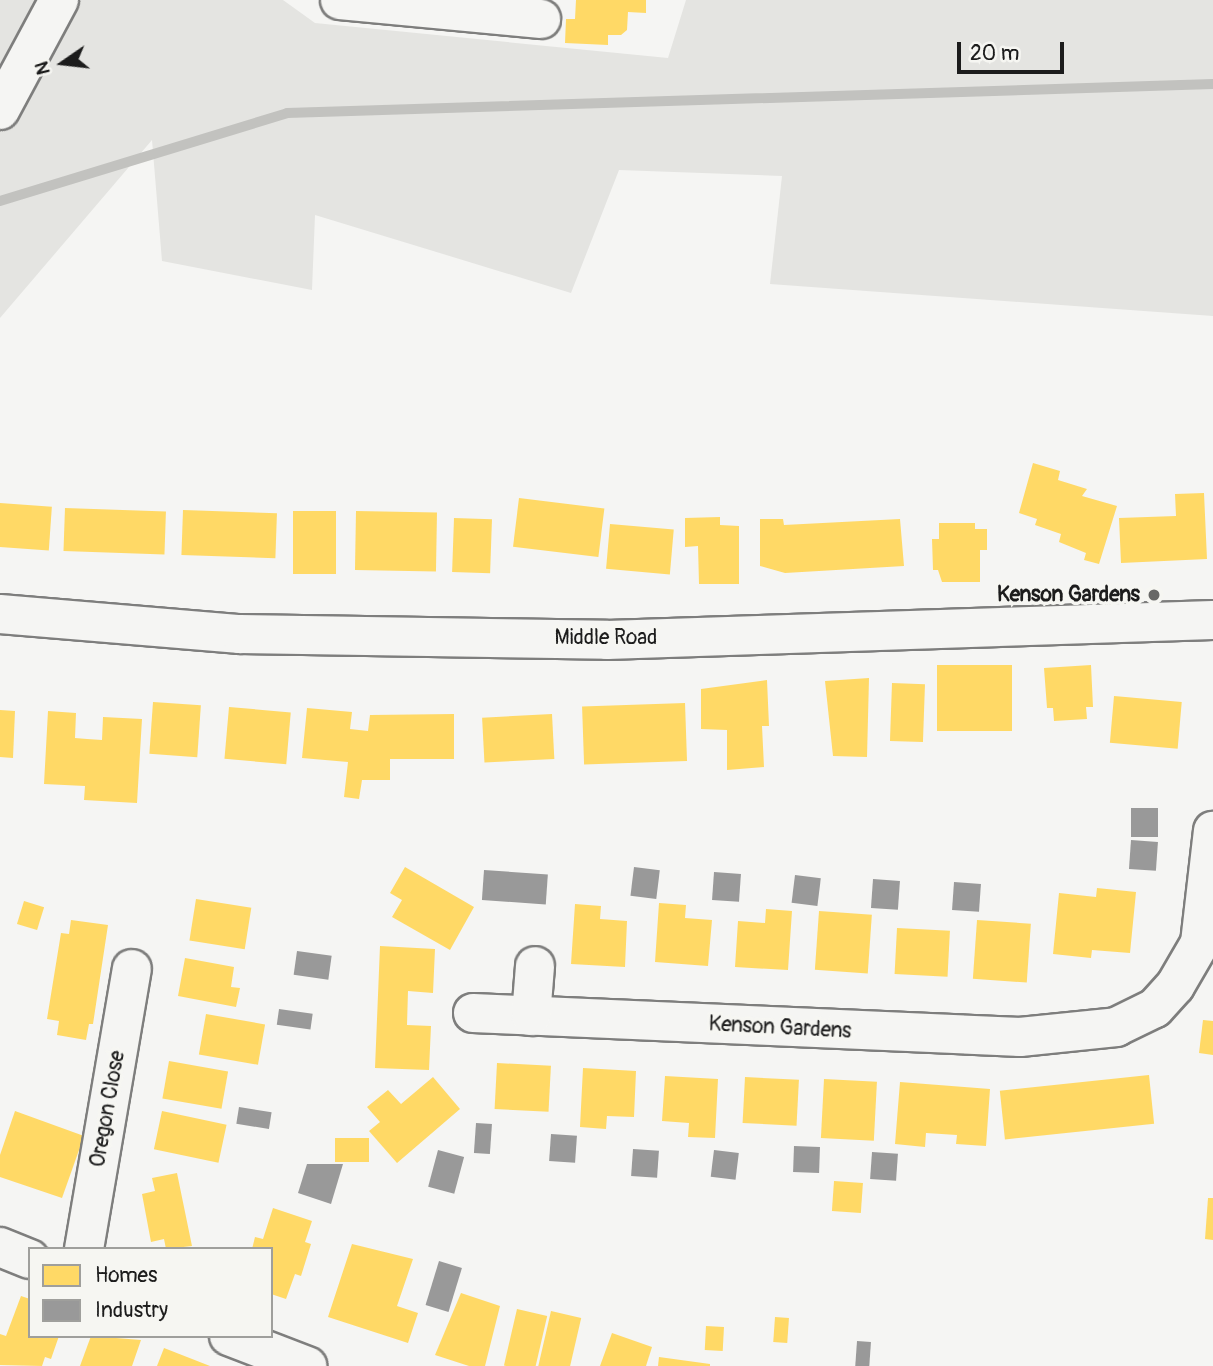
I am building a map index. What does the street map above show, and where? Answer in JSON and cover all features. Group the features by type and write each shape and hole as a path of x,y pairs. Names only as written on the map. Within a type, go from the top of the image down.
{"street":[{"path":"0,110 59,0"},
{"path":"340,0 541,19"},
{"name":"Middle Road","path":"0,614 240,634 607,640 1213,620"},
{"name":"Kenson Gardens","path":"474,1013 952,1035 1071,1034 1116,1027 1155,1007 1175,986 1206,944 1213,831"},
{"path":"531,1016 535,966"},
{"name":"Oregon Close","path":"85,1247 132,969"},
{"path":"0,1247 28,1258"},
{"path":"234,1338 307,1366"}],"shaded area":[{"path":"0,0 283,0 315,23 668,58 686,0 1213,0 1213,316 770,284 782,176 619,170 571,293 315,215 312,290 162,261 152,140 0,318"}],"building: Homes":[{"path":"576,0 646,0 646,13 628,12 627,30 621,35 608,35 608,45 565,43 566,19 575,19"},
{"path":"1033,463 1060,471 1058,480 1087,489 1082,496 1117,506 1099,564 1084,560 1086,553 1059,542 1061,534 1035,525 1037,519 1019,513"},
{"path":"1204,493 1207,559 1121,563 1119,518 1176,516 1175,494"},
{"path":"519,498 604,508 598,557 513,547"},
{"path":"0,503 52,507 49,551 0,547"},
{"path":"65,508 166,512 164,554 63,551"},
{"path":"183,510 277,513 275,558 181,555"},
{"path":"293,511 336,511 336,574 293,574"},
{"path":"356,511 437,512 436,571 355,570"},
{"path":"720,517 720,525 739,526 739,584 699,584 698,546 685,547 685,518"},
{"path":"454,518 492,519 490,573 452,572"},
{"path":"760,519 783,519 784,525 900,519 904,566 785,573 760,566"},
{"path":"939,523 975,523 975,529 987,529 987,550 980,550 980,582 942,582 938,570 933,570 932,539 939,539"},
{"path":"610,524 674,530 670,574 606,569"},
{"path":"937,665 1012,665 1012,731 937,731"},
{"path":"1091,665 1093,707 1086,707 1087,719 1054,721 1053,708 1047,708 1044,668"},
{"path":"869,678 867,757 833,756 825,681"},
{"path":"767,680 769,726 762,726 764,767 727,770 727,730 701,729 701,689"},
{"path":"892,683 925,684 923,742 890,741"},
{"path":"1114,696 1182,702 1178,749 1110,743"},
{"path":"153,702 201,705 197,757 149,754"},
{"path":"685,703 687,761 584,765 582,707"},
{"path":"229,707 291,712 286,764 224,759"},
{"path":"307,708 352,712 350,729 368,731 370,715 454,714 454,759 390,759 390,780 362,780 359,799 344,797 348,762 302,758"},
{"path":"0,710 15,711 13,758 0,757"},
{"path":"48,711 76,713 75,738 102,740 103,717 142,719 137,803 84,800 85,786 44,784"},
{"path":"552,714 554,759 484,763 482,718"},
{"path":"405,867 474,907 450,950 392,917 402,900 390,893"},
{"path":"1097,888 1136,892 1130,953 1092,950 1091,958 1053,954 1059,893 1096,897"},
{"path":"196,899 251,908 245,949 189,940"},
{"path":"24,901 44,907 37,930 17,924"},
{"path":"659,903 686,905 685,918 712,920 708,966 655,962"},
{"path":"575,904 601,906 600,919 627,921 625,967 571,964"},
{"path":"766,909 792,911 788,970 735,967 738,921 765,923"},
{"path":"819,911 872,915 868,974 815,970"},
{"path":"71,920 108,925 93,1024 89,1024 86,1040 57,1035 59,1021 47,1019 61,933 69,934"},
{"path":"977,920 1031,924 1027,983 973,979"},
{"path":"897,928 950,931 948,977 895,974"},
{"path":"380,946 435,949 433,993 408,991 407,1025 431,1026 429,1070 375,1068"},
{"path":"185,958 234,967 231,987 240,988 236,1007 178,996"},
{"path":"206,1014 265,1024 258,1065 199,1054"},
{"path":"1203,1020 1213,1021 1213,1055 1199,1053"},
{"path":"169,1061 228,1071 221,1109 162,1098"},
{"path":"497,1063 551,1066 549,1112 495,1109"},
{"path":"583,1068 636,1071 634,1117 607,1116 606,1129 580,1127"},
{"path":"1149,1075 1154,1124 1005,1139 1000,1091"},
{"path":"665,1076 718,1079 715,1138 688,1137 689,1123 662,1121"},
{"path":"433,1077 460,1109 397,1163 369,1131 380,1122 367,1107 388,1090 401,1104"},
{"path":"745,1077 799,1080 797,1126 743,1123"},
{"path":"824,1079 877,1082 874,1141 821,1138"},
{"path":"900,1082 990,1089 986,1146 956,1144 957,1135 926,1133 925,1147 895,1144"},
{"path":"15,1111 84,1136 62,1198 0,1177 0,1155"},
{"path":"162,1111 227,1125 218,1163 154,1149"},
{"path":"335,1138 369,1138 369,1162 335,1162"},
{"path":"177,1173 192,1246 166,1247 164,1239 151,1242 142,1194 155,1191 152,1178"},
{"path":"834,1181 863,1183 861,1213 832,1211"},
{"path":"1208,1198 1213,1198 1213,1240 1205,1239"},
{"path":"273,1208 312,1221 305,1242 311,1244 301,1276 295,1274 286,1299 273,1295 273,1247 252,1247 255,1237 263,1239"},
{"path":"352,1244 413,1259 397,1306 418,1313 408,1343 328,1317"},
{"path":"461,1293 500,1306 485,1366 469,1366 435,1355"},
{"path":"21,1296 28,1298 28,1338 58,1338 51,1359 45,1357 42,1366 0,1365 0,1334 6,1336"},
{"path":"517,1309 547,1316 536,1366 504,1366"},
{"path":"551,1311 581,1318 570,1366 538,1366"},
{"path":"775,1317 789,1318 787,1343 773,1342"},
{"path":"706,1326 724,1327 723,1351 705,1350"},
{"path":"612,1333 652,1347 646,1366 600,1366"},
{"path":"90,1338 141,1340 132,1366 80,1366"},
{"path":"164,1348 210,1366 157,1366"},
{"path":"659,1357 710,1364 710,1366 658,1366"}],"building: Industry":[{"path":"1131,808 1158,808 1158,837 1131,837"},
{"path":"1131,840 1158,842 1156,871 1129,869"},
{"path":"634,867 660,870 656,899 630,896"},
{"path":"484,870 548,874 546,904 482,900"},
{"path":"714,872 741,874 739,902 712,900"},
{"path":"795,875 821,878 817,906 792,903"},
{"path":"873,879 900,881 898,910 871,908"},
{"path":"954,882 981,884 979,912 952,910"},
{"path":"297,951 332,956 328,980 294,975"},
{"path":"279,1009 313,1014 310,1030 277,1025"},
{"path":"239,1107 272,1112 269,1129 236,1124"},
{"path":"476,1123 492,1124 490,1154 474,1153"},
{"path":"551,1134 577,1136 575,1163 549,1161"},
{"path":"794,1146 820,1147 819,1173 793,1172"},
{"path":"633,1149 659,1151 657,1178 631,1176"},
{"path":"438,1150 464,1157 454,1194 428,1187"},
{"path":"714,1150 739,1153 736,1180 711,1177"},
{"path":"872,1152 898,1154 896,1181 870,1179"},
{"path":"307,1164 343,1164 331,1204 298,1193"},
{"path":"439,1261 462,1268 449,1312 426,1305"},
{"path":"857,1341 871,1342 869,1366 855,1366"}],"waterway":[{"path":"0,201 287,113 1213,84"}],"place":[{"name":"Kenson Gardens","path":"1154,595"}]}
